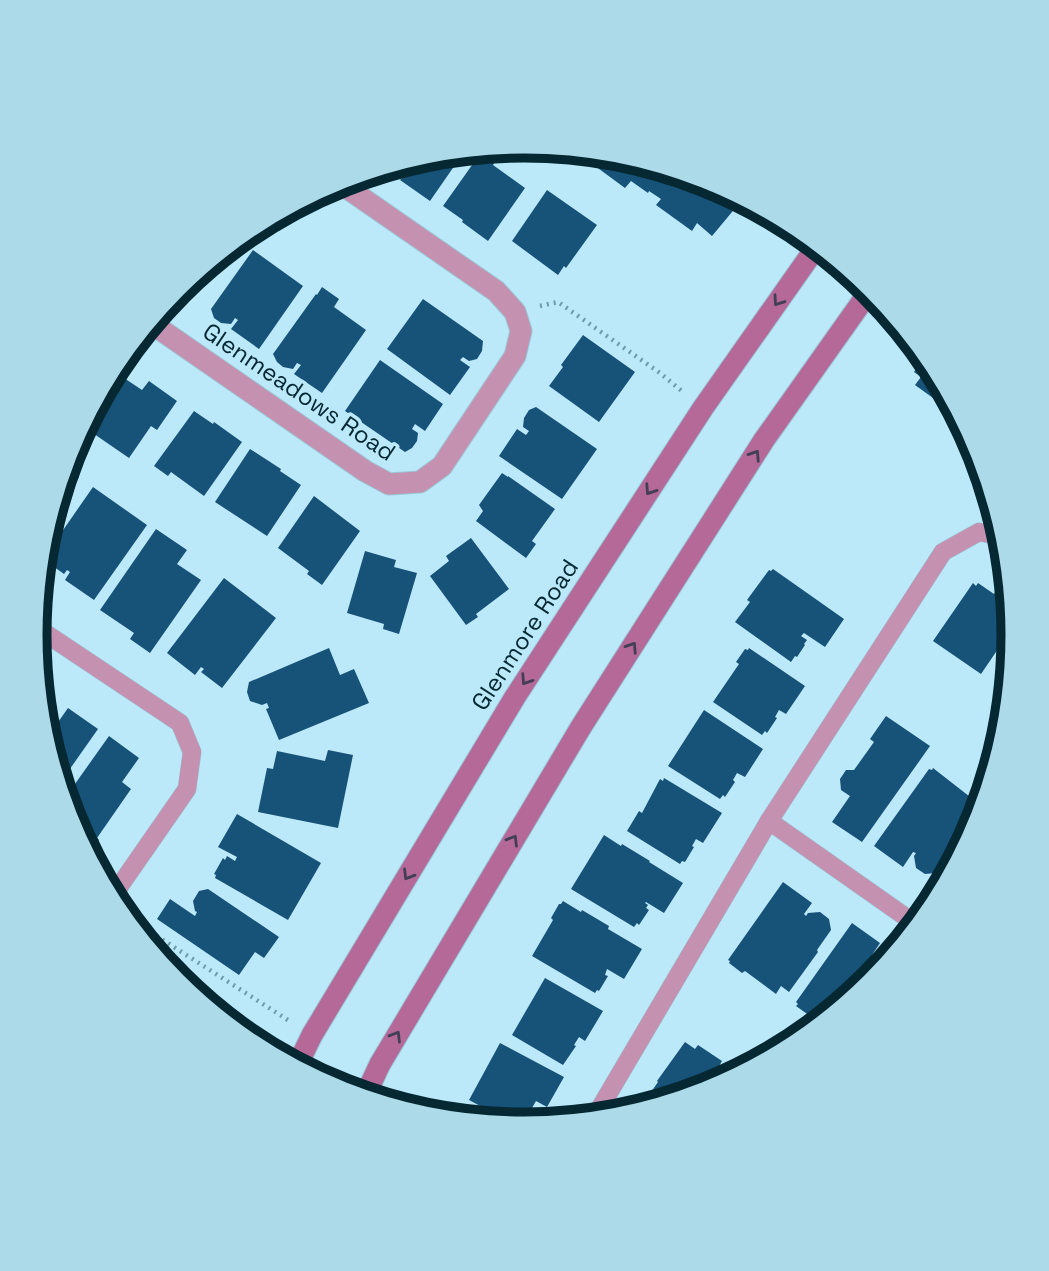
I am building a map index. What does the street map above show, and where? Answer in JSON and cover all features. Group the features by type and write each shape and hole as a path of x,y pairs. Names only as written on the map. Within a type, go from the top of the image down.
{"main road":[{"name":"Glenmore Road","path":"301,1057 312,1035 515,697 703,408 811,254"},
{"path":"369,1086 380,1064 581,727 764,440 863,299"}],"street":[{"path":"352,191 496,291 515,312"},
{"name":"Glenmeadows Road","path":"159,329 365,471 388,484 420,482 442,466 515,356 520,331 515,312"}],"lane":[{"path":"601,1107 769,821 943,552 979,532 991,534"},
{"path":"47,634 180,723 192,752 187,789 119,887"},
{"path":"769,821 908,919"}],"path":[{"path":"515,312 558,302 660,373 703,408"},
{"path":"150,931 312,1035"}],"building":[{"path":"494,159 493,165 525,188 488,241 443,206 475,161"},
{"path":"456,163 430,201 400,180 402,178 399,176"},
{"path":"591,163 618,167 678,184 736,207 712,236 697,223 692,231 656,205 661,199 631,181 625,188"},
{"path":"547,190 597,225 558,275 512,241"},
{"path":"253,250 303,286 259,349 231,329 238,320 235,318 231,324 221,323 214,318 211,309"},
{"path":"322,287 339,299 334,307 366,330 322,393 294,374 301,365 297,363 293,369 283,367 273,354"},
{"path":"423,299 483,341 482,351 477,359 469,361 463,357 460,360 470,367 450,395 387,349"},
{"path":"583,335 635,372 599,422 549,386"},
{"path":"380,360 443,404 425,431 415,424 412,429 418,433 417,441 405,452 345,411"},
{"path":"918,366 940,403 915,385 921,377 914,372"},
{"path":"123,378 142,390 149,381 177,401 157,430 151,426 129,458 92,433"},
{"path":"536,407 597,449 562,499 499,456 517,429 526,435 529,431 523,427 524,418 529,410"},
{"path":"194,411 242,442 204,496 171,472 168,476 154,466"},
{"path":"250,449 301,485 267,536 215,502"},
{"path":"502,473 555,509 532,541 536,544 526,558 476,521 483,511 479,505"},
{"path":"93,487 147,525 94,600 65,580 70,572 67,570 64,574 52,566 57,539"},
{"path":"314,496 360,531 322,585 307,574 309,571 278,548"},
{"path":"156,529 187,550 177,564 201,580 150,653 130,639 134,633 100,610"},
{"path":"471,538 509,589 466,625 430,576 449,561 446,556"},
{"path":"365,551 396,560 394,567 417,573 399,634 383,629 384,624 347,613"},
{"path":"773,569 844,619 825,647 804,633 801,636 807,640 805,645 791,662 735,622 750,602 747,600 769,570"},
{"path":"224,578 276,618 222,688 201,672 204,669 201,667 195,675 167,653"},
{"path":"973,583 976,586 978,583 994,594 999,586 1002,644 981,674 933,641"},
{"path":"329,648 340,675 354,669 369,703 279,740 266,709 269,708 267,703 262,705 250,701 247,692 249,682"},
{"path":"749,648 805,686 786,714 779,710 767,733 765,731 762,735 713,702 739,664 736,662 745,649"},
{"path":"68,708 98,729 68,772 55,725"},
{"path":"704,710 763,749 745,777 737,773 733,780 735,782 725,797 723,795 720,799 668,766"},
{"path":"886,716 930,746 862,842 832,822 850,796 841,790 840,779 846,770 854,770 874,742 870,739"},
{"path":"109,736 139,758 122,782 131,789 97,838 99,840 95,845 73,787"},
{"path":"328,750 353,755 338,828 258,812 267,768 273,769 277,751 325,761"},
{"path":"933,768 972,799 948,855 936,873 925,874 916,868 916,853 913,852 903,867 874,846 929,769"},
{"path":"664,778 722,813 703,843 696,839 685,862 680,864 627,831 639,811 642,813 660,779 663,781"},
{"path":"237,814 321,863 288,920 215,878 214,874 223,858 225,860 227,856 235,861 237,857 218,847"},
{"path":"604,835 683,883 664,913 646,902 646,908 649,910 639,925 637,923 634,927 571,889"},
{"path":"783,882 812,903 804,914 806,916 808,913 820,912 829,919 831,930 789,992 781,986 776,994 745,971 742,973 728,960"},
{"path":"208,889 279,937 264,958 255,952 239,975 157,919 170,899 195,916 197,912 193,901 199,891"},
{"path":"563,901 609,926 608,929 642,949 624,979 607,969 605,975 608,976 595,993 532,956 553,920 551,918"},
{"path":"852,923 880,943 872,955 878,955 862,973 814,1015 812,1013 810,1016 796,1006 796,1002"},
{"path":"545,978 603,1011 585,1041 579,1037 563,1065 512,1035"},
{"path":"685,1042 695,1049 698,1045 722,1061 718,1068 721,1070 648,1096"},
{"path":"500,1043 564,1077 547,1107 536,1101 532,1113 491,1112 469,1100"}]}
